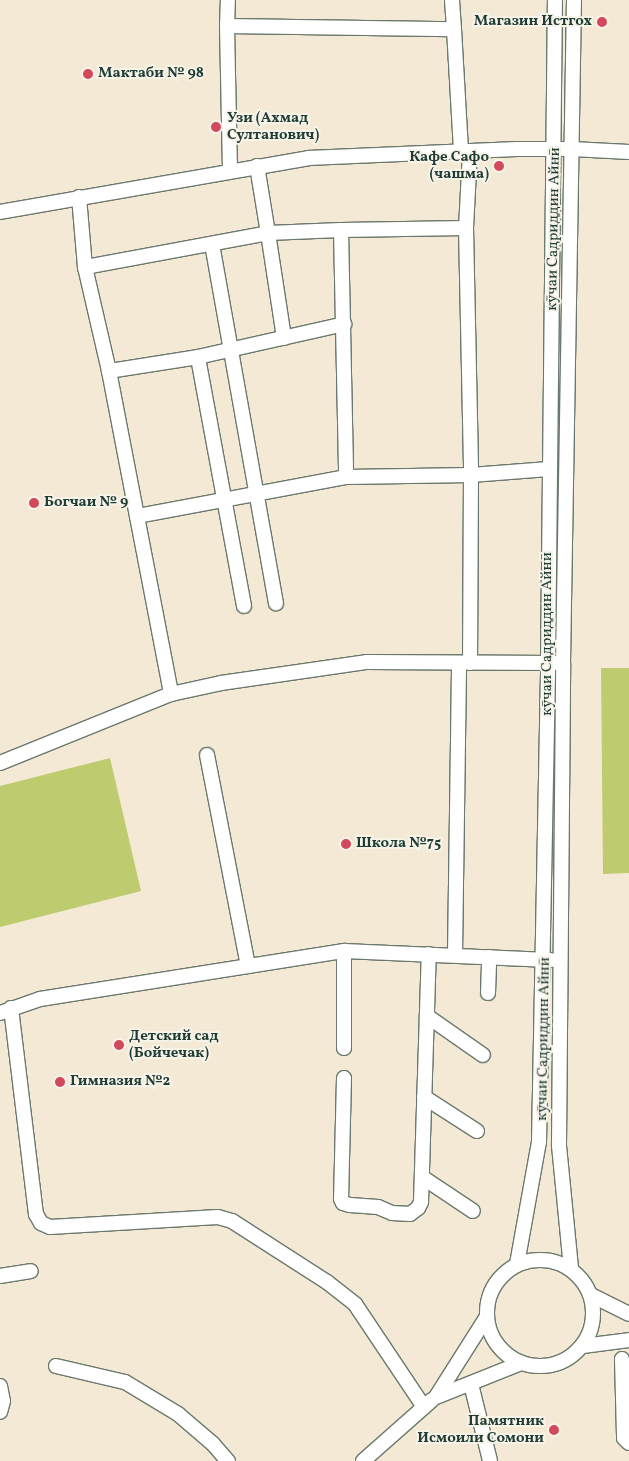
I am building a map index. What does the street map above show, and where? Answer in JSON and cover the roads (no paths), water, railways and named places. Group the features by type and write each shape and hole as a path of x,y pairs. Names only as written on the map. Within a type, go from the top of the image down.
{"street":[{"path":"228,0 230,170"},
{"path":"452,0 465,151 471,475 454,955"},
{"name":"кӯчаи Садриддин Айнӣ","path":"517,1264 539,1142 548,663 555,0"},
{"name":"кӯчаи Садриддин Айнӣ","path":"571,1268 559,1145 563,663 574,0"},
{"path":"228,26 454,29"},
{"path":"0,212 230,170 308,158 552,149 629,152"},
{"path":"257,166 284,338"},
{"path":"79,197 85,267 110,371 171,694"},
{"path":"85,267 268,233 466,228"},
{"path":"341,230 346,477"},
{"path":"212,244 276,603"},
{"path":"110,371 198,357 344,324"},
{"path":"198,357 244,606"},
{"path":"137,516 346,477 471,475 550,469"},
{"path":"0,763 171,694 222,683 367,662 563,663"},
{"path":"207,755 248,966"},
{"path":"424,1407 354,1304 328,1282 238,1224 218,1217 50,1227 41,1222 36,1214 6,1011 40,999 344,951 561,960"},
{"path":"344,951 344,1048"},
{"path":"344,1078 341,1192 343,1204 378,1207 392,1213 410,1214 418,1208 421,1202 429,954"},
{"path":"488,993 489,957"},
{"path":"427,1016 483,1055"},
{"path":"424,1097 477,1131"},
{"path":"422,1177 473,1210"},
{"path":"363,1461 436,1397 486,1318 491,1289 517,1264 545,1259 571,1268 591,1295 629,1314"},
{"path":"0,1276 31,1271"},
{"path":"583,1346 594,1322 591,1295"},
{"path":"486,1318 494,1342 519,1364"},
{"path":"436,1397 519,1364 554,1366 583,1346 629,1340"},
{"path":"622,1359 624,1438 629,1443"},
{"path":"56,1366 125,1382 178,1414 213,1444 228,1461"},
{"path":"471,1384 490,1461"},
{"path":"0,1386 4,1401 0,1412"}],"place":[{"name":"Магазин Истгох","path":"602,22"},
{"name":"Мактаби № 98","path":"88,74"},
{"name":"Узи (Ахмад Султанович)","path":"216,127"},
{"name":"Кафе Сафо (чашма)","path":"499,166"},
{"name":"Богчаи № 9","path":"34,503"},
{"name":"Школа №75","path":"346,844"},
{"name":"Детский сад (Бойчечак)","path":"119,1045"},
{"name":"Гимназия №2","path":"60,1082"},
{"name":"Памятник Исмоили Сомони","path":"554,1430"}]}
